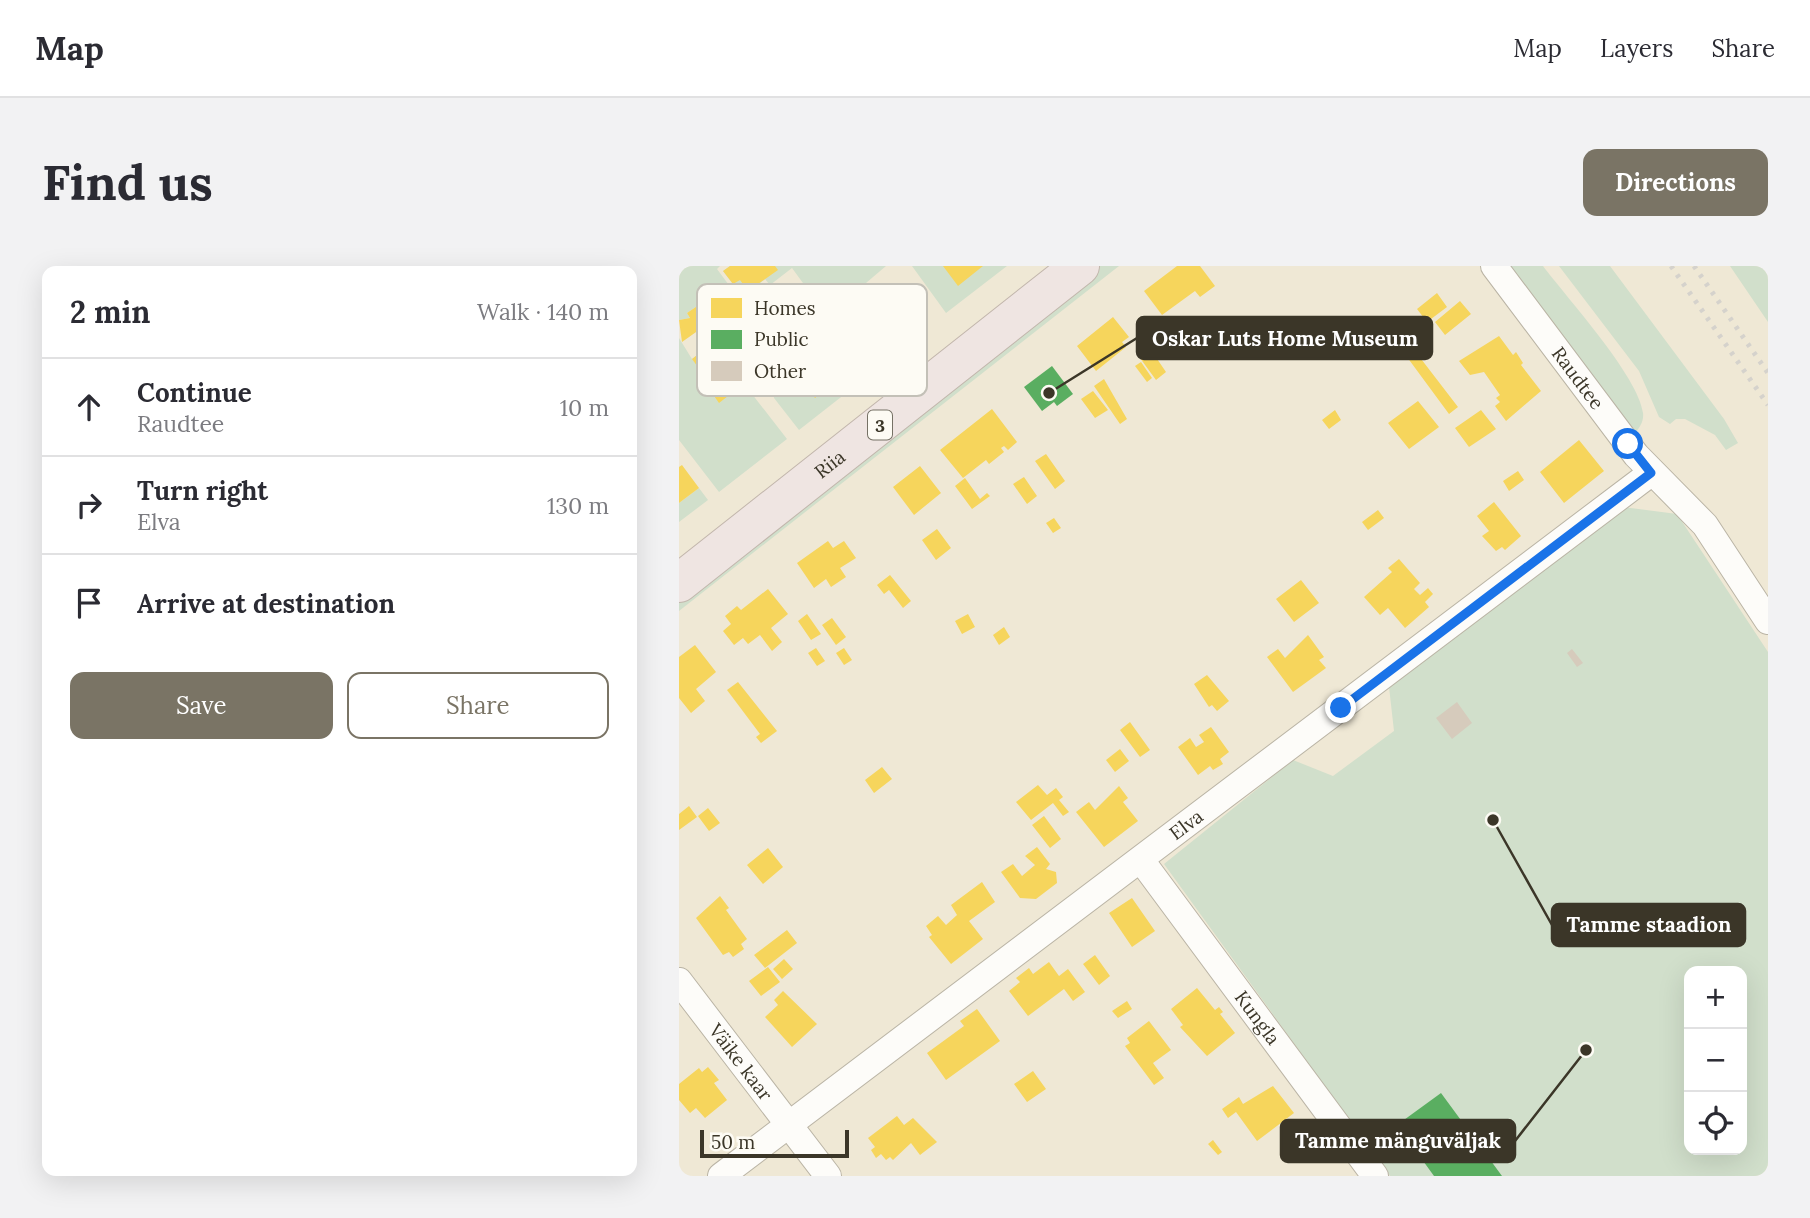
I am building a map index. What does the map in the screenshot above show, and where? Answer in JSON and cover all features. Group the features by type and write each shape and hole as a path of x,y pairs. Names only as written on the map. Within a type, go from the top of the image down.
{"highway":[{"name":"Riia","path":"927,359 1045,266"},
{"name":"Riia","path":"927,387 1080,266"},
{"name":"Riia","path":"679,554 880,396"},
{"name":"Riia","path":"679,583 916,396"}],"street":[{"name":"Raudtee","path":"1494,266 1651,473 1705,525 1768,621"},
{"name":"Elva","path":"721,1176 1651,473"},
{"name":"Kungla","path":"1141,860 1375,1176"},
{"name":"Väike kaar","path":"679,981 828,1176"}],"green space":[{"path":"679,266 720,266 717,269 728,284 697,284 697,306 687,313 690,318 679,320"},
{"path":"730,266 886,266 867,284 804,284 792,268 771,284 765,279 759,284 733,284 723,271"},
{"path":"912,266 1007,266 946,313"},
{"path":"1097,266 1119,266 679,611 679,596"},
{"path":"1509,266 1543,266 1601,338 1639,398 1643,419 1635,433"},
{"path":"1559,266 1610,266 1724,419 1738,443 1726,450 1715,435 1685,419 1676,419 1670,424 1659,417 1639,371"},
{"path":"1730,266 1768,266 1768,322"},
{"path":"679,338 692,359 697,355 697,396 754,396 787,439 719,492 679,440"},
{"path":"774,396 842,396 799,430"},
{"path":"699,488 708,500 679,522 679,503"},
{"path":"1623,507 1677,514 1768,652 1768,1176 1390,1176 1164,864 1293,760 1333,776 1394,731 1389,687"}],"building: Homes":[{"path":"730,266 775,266 778,270 758,284 743,284 740,280 733,284 723,271"},
{"path":"943,266 983,266 958,286"},
{"path":"1177,266 1200,266 1215,286 1200,297 1195,291 1162,315 1144,291"},
{"path":"1437,293 1447,307 1427,322 1417,309"},
{"path":"1460,301 1471,314 1445,335 1435,322"},
{"path":"697,306 697,331 682,342 679,320 690,318 687,313"},
{"path":"1113,317 1129,337 1122,342 1126,347 1096,371 1077,346"},
{"path":"1499,336 1513,355 1516,352 1523,363 1521,365 1541,391 1506,421 1495,406 1500,402 1496,398 1500,395 1484,372 1470,375 1459,361"},
{"path":"1151,350 1166,372 1156,380 1140,358"},
{"path":"1415,351 1458,407 1449,414 1407,357"},
{"path":"1141,362 1152,378 1147,382 1135,366"},
{"path":"1104,379 1127,419 1120,424 1094,386"},
{"path":"1093,391 1108,410 1095,418 1081,399"},
{"path":"714,396 728,396 719,403"},
{"path":"1418,401 1439,427 1409,449 1388,423"},
{"path":"992,409 1017,442 1008,450 1004,446 1001,448 1004,452 989,464 986,460 963,478 940,450"},
{"path":"1335,410 1341,420 1329,429 1322,420"},
{"path":"1481,410 1496,429 1469,447 1455,428"},
{"path":"1579,440 1604,471 1564,503 1540,472"},
{"path":"1046,454 1065,481 1055,489 1035,461"},
{"path":"682,465 699,488 679,503 679,467"},
{"path":"920,466 941,493 914,515 893,487"},
{"path":"1518,471 1524,480 1509,491 1503,481"},
{"path":"1024,477 1037,496 1027,504 1013,484"},
{"path":"965,478 980,499 987,493 990,496 972,509 955,486"},
{"path":"1494,502 1521,536 1505,550 1502,547 1496,551 1482,536 1489,531 1477,516"},
{"path":"1378,510 1384,518 1368,530 1362,522"},
{"path":"1054,518 1061,528 1053,533 1046,523"},
{"path":"937,529 951,548 936,560 922,540"},
{"path":"828,541 833,548 844,541 856,558 840,568 846,577 831,587 826,579 814,588 797,563"},
{"path":"1399,559 1420,583 1414,589 1420,595 1428,588 1433,594 1425,602 1429,607 1405,628 1388,608 1380,615 1364,597 1392,572 1388,568"},
{"path":"890,575 911,601 903,608 889,590 884,594 877,585"},
{"path":"1301,580 1319,603 1294,622 1276,599"},
{"path":"768,589 788,614 771,628 782,642 772,651 760,635 748,644 743,638 734,645 723,631 731,624 725,616 737,606 741,610"},
{"path":"807,614 821,634 811,640 798,621"},
{"path":"968,614 975,627 962,634 955,621"},
{"path":"832,618 846,637 836,645 822,625"},
{"path":"1004,627 1010,637 999,645 993,635"},
{"path":"1308,635 1324,657 1319,660 1326,668 1293,692 1267,657 1278,649 1285,658"},
{"path":"695,645 716,672 696,689 705,701 691,713 679,698 679,657"},
{"path":"816,648 825,661 817,666 808,653"},
{"path":"844,648 852,660 844,665 836,653"},
{"path":"1207,675 1229,701 1217,711 1212,705 1209,707 1194,684"},
{"path":"738,682 777,731 761,743 756,737 760,734 727,690"},
{"path":"1130,722 1150,750 1140,757 1120,730"},
{"path":"1211,727 1229,752 1220,759 1223,764 1213,770 1210,766 1198,775 1178,747 1190,738 1196,747 1204,742 1199,735"},
{"path":"1120,749 1129,761 1115,772 1106,760"},
{"path":"882,767 892,779 874,793 865,780"},
{"path":"1038,785 1047,795 1056,788 1063,797 1059,800 1069,812 1063,816 1053,803 1031,820 1016,802"},
{"path":"1119,786 1128,798 1123,802 1138,821 1104,847 1076,812 1089,802 1095,810"},
{"path":"689,806 697,817 679,830 679,814"},
{"path":"708,808 720,823 709,831 698,816"},
{"path":"1044,816 1061,839 1050,848 1032,825"},
{"path":"1037,847 1050,864 1046,869 1056,872 1057,883 1036,899 1020,898 1001,872 1013,864 1022,876 1035,865 1025,856"},
{"path":"768,848 783,867 763,884 747,865"},
{"path":"982,882 995,902 969,921 983,939 951,964 929,937 932,935 926,926 938,916 946,925 957,915 951,905"},
{"path":"720,896 729,908 726,910 747,939 741,944 744,949 733,957 729,952 723,955 696,918"},
{"path":"1132,898 1155,931 1132,947 1109,913"},
{"path":"787,930 797,943 765,968 754,955"},
{"path":"1095,955 1110,976 1099,985 1083,964"},
{"path":"784,959 793,969 782,979 773,969"},
{"path":"1049,962 1059,976 1068,969 1085,992 1073,1001 1064,989 1028,1016 1009,991 1020,982 1016,978 1029,968 1033,974"},
{"path":"768,967 780,982 761,996 749,981"},
{"path":"1197,988 1215,1010 1219,1007 1223,1012 1220,1014 1235,1033 1207,1056 1180,1027 1183,1025 1171,1009"},
{"path":"783,991 817,1024 792,1047 765,1017 778,1005 774,1000"},
{"path":"1127,1001 1132,1009 1118,1018 1112,1011"},
{"path":"977,1009 1000,1041 946,1080 927,1053 964,1026 960,1021"},
{"path":"1149,1021 1171,1050 1153,1063 1164,1078 1154,1085 1125,1046 1130,1043 1127,1038"},
{"path":"708,1067 719,1080 714,1083 727,1100 705,1118 696,1108 690,1113 679,1100 679,1084 699,1068 702,1072"},
{"path":"1033,1071 1046,1089 1027,1102 1014,1084"},
{"path":"1273,1086 1294,1113 1257,1141 1236,1112 1228,1118 1222,1109 1239,1097 1243,1104"},
{"path":"897,1116 904,1125 913,1118 937,1142 920,1155 911,1143 893,1160 890,1157 886,1160 881,1154 876,1158 871,1150 875,1147 868,1138"},
{"path":"1213,1140 1222,1152 1218,1155 1208,1144"}],"building: Public":[{"path":"1052,366 1073,394 1057,406 1054,402 1042,411 1024,387"},
{"path":"1441,1093 1502,1176 1434,1176 1397,1125"}],"building: Other":[{"path":"1572,649 1583,663 1577,667 1567,653"},
{"path":"1457,702 1472,723 1452,739 1436,718"}],"railway":[{"path":"1671,266 1768,405"},
{"path":"1694,266 1768,373"}],"place":[{"name":"Oskar Luts Home Museum","path":"1049,393"},
{"name":"Tamme staadion","path":"1493,820"},
{"name":"Tamme mänguväljak","path":"1586,1050"}],"route":[{"path":"1341,708 1651,473 1628,444"}]}
